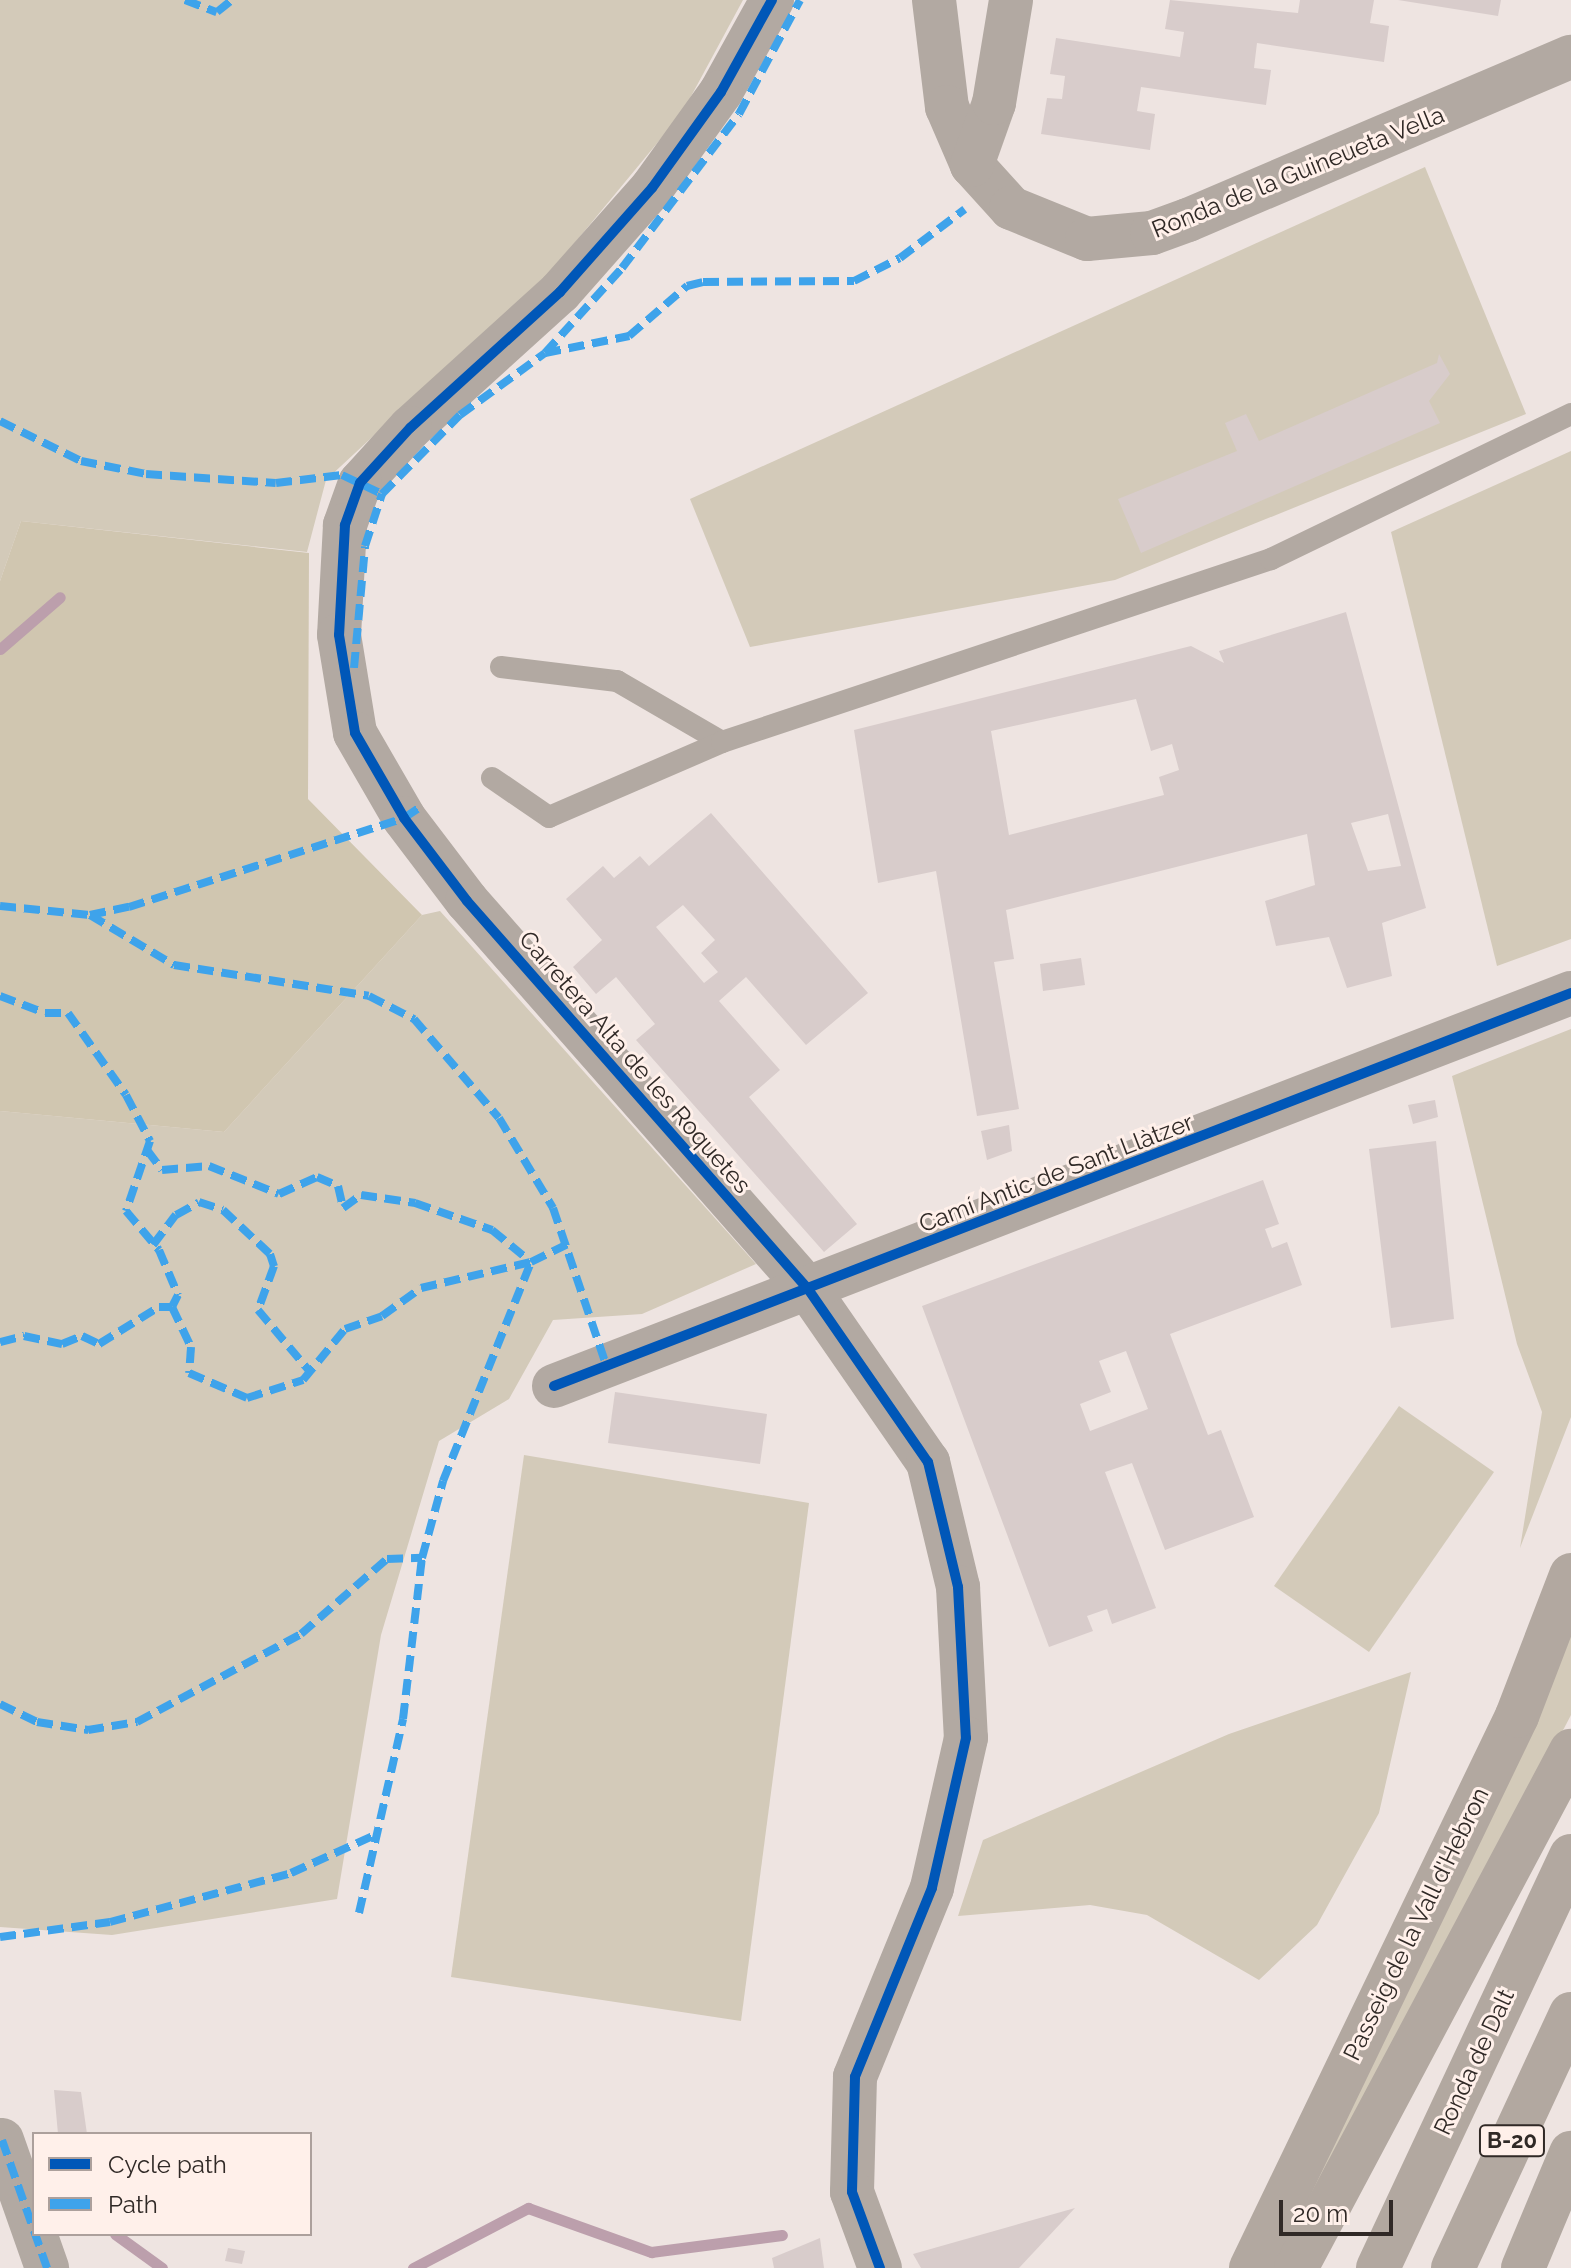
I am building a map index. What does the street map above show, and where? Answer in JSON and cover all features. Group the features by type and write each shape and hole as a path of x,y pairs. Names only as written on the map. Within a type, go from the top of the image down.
{"main road":[{"name":"Passeig de la Vall d'Hebron","path":"1251,2268 1517,1716 1571,1575"},
{"path":"1296,2268 1571,1751"},
{"name":"Ronda de Dalt","path":"1378,2268 1571,1856"},
{"name":"B-20","path":"1453,2268 1571,2014"},
{"path":"1523,2268 1571,2153"}],"street":[{"name":"Carretera Alta de les Roquetes","path":"772,0 721,92 652,188 560,292 410,428 360,483 345,525 339,635 355,733 404,818 467,901 808,1289 928,1462 958,1587 966,1738 932,1888 855,2077 852,2192 880,2268"},
{"name":"Ronda de la Guineueta Vella","path":"934,0 947,107 972,165 987,188 1033,220 1087,239 1121,239 1188,220 1571,57"},
{"path":"972,165 994,103 1011,0"},
{"name":"Camí Antic de Sant Llàtzer","path":"554,1386 1571,993"},
{"path":"2,2140 32,2225"},
{"path":"36,2236 47,2268"}],"lane":[{"path":"492,778 549,817 722,742 1271,559 1571,414"},
{"path":"501,667 617,681 722,742"}],"shaded area":[{"path":"0,0 743,0 682,113 554,268 326,480 307,552 21,521 0,581"},
{"path":"1425,167 1526,414 1115,580 750,647 690,499"},
{"path":"1571,451 1571,939 1497,966 1391,532"},
{"path":"21,521 309,553 308,799 422,915 224,1132 0,1111 0,581"},
{"path":"440,911 756,1264 642,1314 553,1320 509,1399 439,1441 381,1635 337,1899 112,1935 0,1927 0,1111 224,1132 422,915"},
{"path":"1571,1029 1571,1417 1520,1548 1542,1412 1517,1344 1452,1076"},
{"path":"1399,1406 1494,1472 1369,1652 1274,1586"},
{"path":"524,1455 809,1503 741,2021 451,1977"},
{"path":"1571,1622 1571,1715 1282,2268 1330,2142"},
{"path":"1411,1672 1379,1813 1317,1925 1259,1980 1147,1915 1090,1905 958,1916 983,1840 1229,1734"}],"building":[{"path":"1170,0 1298,13 1300,0 1374,0 1370,23 1389,26 1384,62 1257,43 1254,68 1271,70 1266,105 1141,87 1137,111 1155,114 1150,150 1041,134 1047,98 1062,99 1065,76 1050,74 1056,38 1180,57 1184,32 1165,29"},
{"path":"1398,0 1501,0 1498,16"},
{"path":"1439,354 1450,374 1429,401 1440,423 1141,553 1118,499 1237,451 1225,423 1246,414 1259,441 1437,363"},
{"path":"1346,612 1426,908 1382,923 1392,976 1347,988 1329,937 1276,946 1265,901 1315,885 1307,834 1006,910 1014,959 994,962 1019,1109 977,1116 936,871 878,883 854,730 1191,646 1224,663 1219,651","holes":["1136,699 1151,751 1172,744 1179,770 1159,777 1164,795 1009,835 991,731","1388,814 1401,866 1368,871 1351,823"]},
{"path":"711,813 868,993 806,1045 746,977 719,1001 780,1070 749,1097 857,1224 824,1252 636,1040 655,1024 616,977 596,994 573,967 602,940 566,899 603,866 614,878 640,856 649,866","holes":["683,905 715,940 701,953 718,972 704,983 656,927"]},
{"path":"1081,958 1085,985 1043,991 1040,964"},
{"path":"1435,1100 1438,1117 1413,1124 1408,1105"},
{"path":"1009,1125 1012,1151 987,1160 981,1131"},
{"path":"1436,1141 1454,1319 1391,1328 1369,1149"},
{"path":"1263,1180 1279,1224 1265,1229 1272,1248 1287,1242 1302,1285 1170,1334 1208,1435 1221,1430 1254,1517 1165,1550 1132,1463 1105,1472 1156,1608 1112,1624 1107,1609 1087,1616 1093,1631 1049,1647 922,1306","holes":["1126,1351 1148,1409 1090,1431 1080,1404 1111,1392 1099,1361"]},
{"path":"615,1392 767,1414 760,1464 608,1443"},
{"path":"54,2090 81,2092 87,2132 58,2132"},
{"path":"1075,2208 1019,2268 921,2268 913,2254"},
{"path":"820,2238 824,2268 774,2268 772,2258"},
{"path":"228,2248 245,2251 242,2264 225,2261"}],"waterway":[{"path":"0,649 60,597"},
{"path":"413,2268 528,2208 651,2252 782,2235"},
{"path":"118,2236 162,2268"}],"marked path":[{"path":"185,0 217,12 232,0"},
{"path":"354,668 365,546 382,494 460,415 545,353 622,268 739,114 800,0"},
{"path":"545,353 629,336 687,286 703,282 854,281 900,258 965,209"},
{"path":"0,421 81,461 146,474 276,483 342,475 382,494"},
{"path":"0,906 90,915 129,907 404,818 423,805"},
{"path":"90,915 174,965 369,996 414,1019 499,1118 553,1208 606,1365"},
{"path":"0,996 45,1013 68,1013 126,1095 150,1141 126,1211 159,1250 178,1295 172,1307"},
{"path":"147,1150 162,1170 209,1166 279,1194 317,1177 338,1186 343,1208 361,1195 415,1203 492,1230 531,1262"},
{"path":"153,1245 176,1215 199,1202 223,1210 270,1254 274,1266 258,1310 311,1373"},
{"path":"0,1342 24,1336 62,1344 82,1336 99,1344 159,1307 172,1307 191,1347 189,1373 247,1398 303,1380 345,1329 382,1316 421,1288 531,1262 570,1243"},
{"path":"359,1913 403,1719 422,1558 443,1481 531,1262"},
{"path":"0,1704 37,1722 88,1730 137,1722 301,1634 387,1559 422,1558"},
{"path":"0,1937 110,1922 291,1873 373,1836"},
{"path":"2,2140 32,2225"},
{"path":"36,2236 47,2268"}],"cycle path":[{"path":"772,0 721,92 652,188 560,292 410,428 360,483 345,525 339,635 355,733 404,818 467,901 808,1289 928,1462 958,1587 966,1738 932,1888 855,2077 852,2192 880,2268"},
{"path":"554,1386 1571,993"}]}
